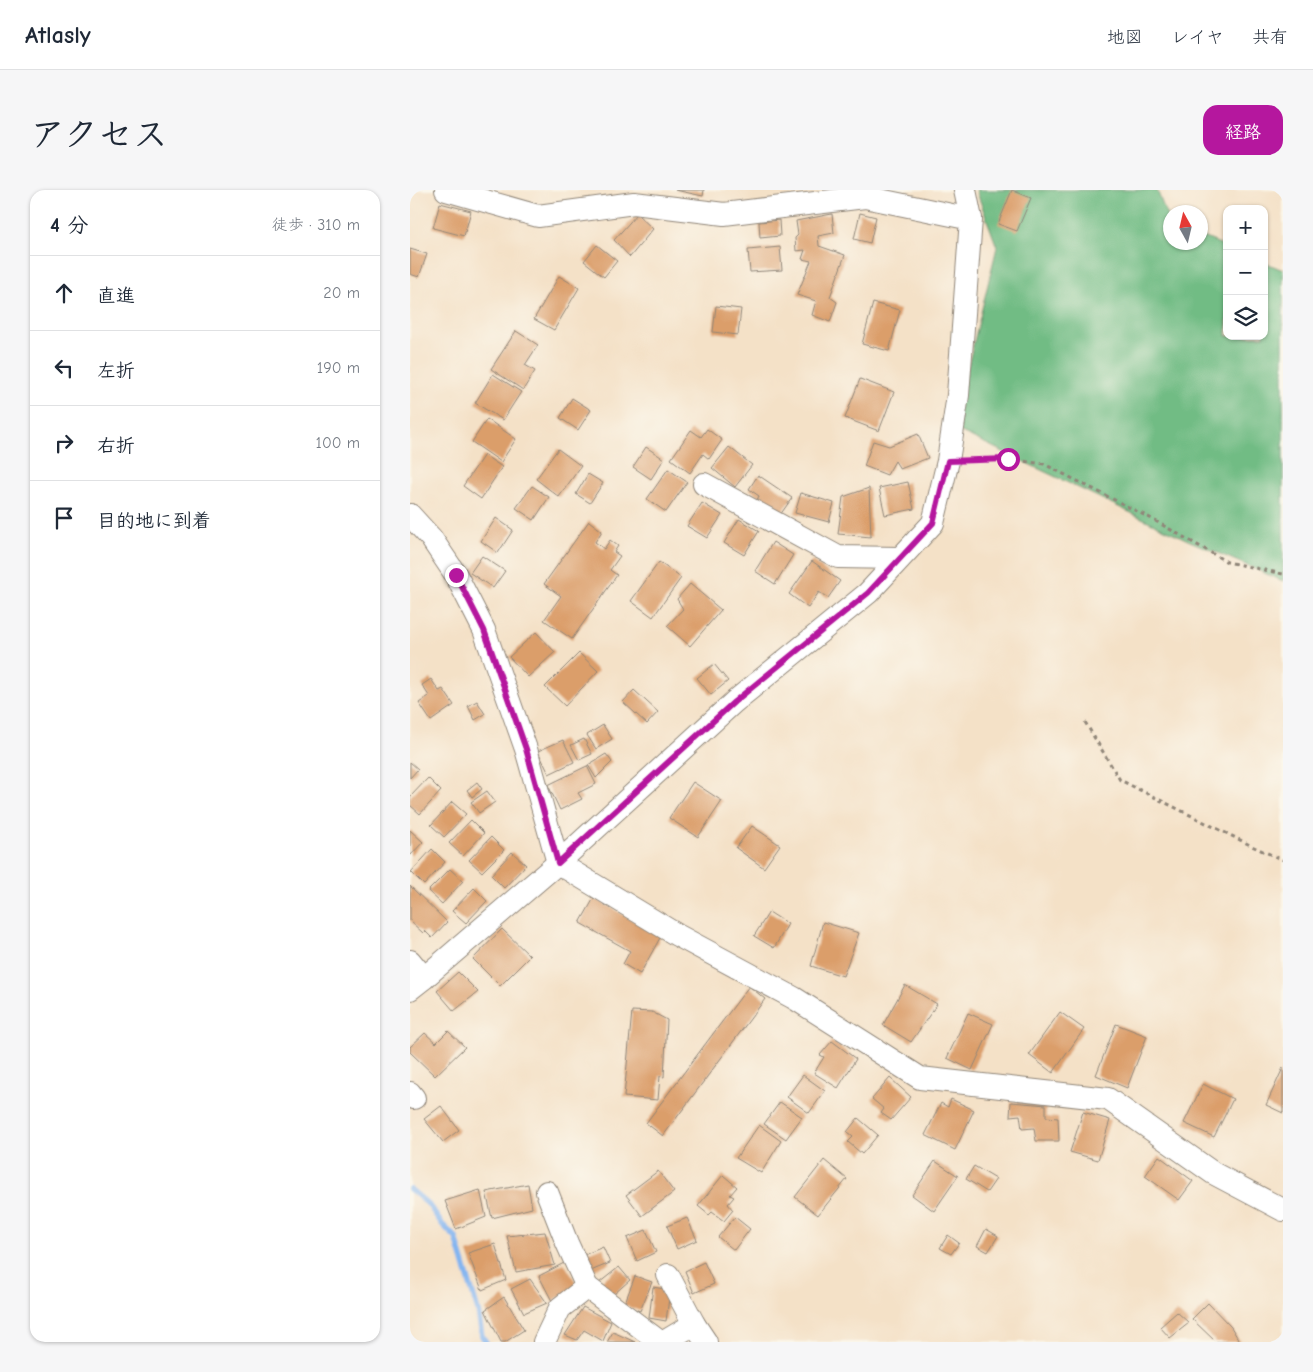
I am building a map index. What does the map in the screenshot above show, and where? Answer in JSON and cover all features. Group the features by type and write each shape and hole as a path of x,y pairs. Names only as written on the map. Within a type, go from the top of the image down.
{"street":[{"path":"446,190 538,216 634,204 724,214 865,197 971,218"},
{"path":"410,961 417,983 558,863 734,702 868,593 933,523 948,461 958,395 971,218 965,190"},
{"path":"704,484 838,557 899,558"},
{"path":"410,515 431,538 456,575 484,630 526,749 558,863 677,935 794,998 920,1078 1108,1099 1213,1173 1283,1210"},
{"path":"547,1192 587,1287 660,1342"},
{"path":"664,1342 700,1333 668,1275"},
{"path":"544,1342 560,1308 587,1287"}],"path":[{"path":"948,461 1008,459 1044,464 1152,519 1227,562 1283,574"},
{"path":"1085,722 1120,780 1283,860"}],"green space":[{"path":"976,190 1157,190 1163,206 1163,250 1208,250 1208,239 1223,245 1223,340 1268,340 1268,264 1283,270 1283,581 1190,541 953,428 997,247"}],"building":[{"path":"675,190 704,190 703,196"},
{"path":"1012,190 1031,198 1017,231 998,224"},
{"path":"440,203 471,211 464,236 433,228"},
{"path":"860,213 876,217 870,243 854,239"},
{"path":"637,214 653,229 630,257 614,240"},
{"path":"832,214 834,233 818,236 819,246 845,255 830,297 837,302 830,322 812,315 816,301 797,295 811,261 802,259 805,250 796,251 795,238 798,235 796,221"},
{"path":"779,220 780,236 760,238 759,222"},
{"path":"597,245 617,261 604,277 584,261"},
{"path":"780,247 782,270 750,272 748,250"},
{"path":"410,249 427,254 419,277 410,274"},
{"path":"559,276 579,288 554,330 534,319"},
{"path":"873,303 900,310 889,351 862,344"},
{"path":"716,306 741,309 738,335 713,332"},
{"path":"516,331 538,345 525,365 535,371 523,390 491,369"},
{"path":"493,374 521,392 503,420 475,403"},
{"path":"860,379 894,392 879,431 845,418"},
{"path":"572,398 591,410 578,430 560,418"},
{"path":"487,419 516,439 501,462 472,442"},
{"path":"707,429 722,440 709,459 703,454 690,473 671,459 691,430 701,437"},
{"path":"918,434 928,458 900,469 895,461 887,475 864,466 873,441 889,446"},
{"path":"646,447 664,459 651,479 633,467"},
{"path":"729,447 752,465 735,487 712,468"},
{"path":"558,449 581,466 559,497 536,479"},
{"path":"484,455 502,467 481,499 463,486"},
{"path":"668,469 687,482 666,512 647,499"},
{"path":"588,474 603,483 590,503 576,494"},
{"path":"758,475 792,498 780,515 757,500 759,496 749,489"},
{"path":"908,482 914,509 885,515 879,488"},
{"path":"532,486 549,497 534,520 516,508"},
{"path":"869,488 871,537 838,534 843,497"},
{"path":"801,493 834,503 829,522 795,513"},
{"path":"702,503 722,515 707,538 687,526"},
{"path":"496,518 513,530 498,553 481,541"},
{"path":"739,519 759,531 744,555 724,543"},
{"path":"589,521 602,531 595,542 604,549 610,540 618,546 614,552 620,556 610,570 617,575 572,639 544,620 561,596 544,584"},
{"path":"773,542 793,555 775,584 755,571"},
{"path":"482,556 505,571 493,588 470,573"},
{"path":"812,561 840,581 828,598 819,592 808,608 789,594"},
{"path":"659,562 681,578 653,617 631,601"},
{"path":"690,584 721,610 690,646 667,626 683,609 677,599"},
{"path":"536,632 555,652 528,677 509,657"},
{"path":"579,653 598,671 565,706 545,687"},
{"path":"714,664 728,681 711,695 697,678"},
{"path":"431,679 439,691 443,689 454,705 431,721 419,703 429,696 422,685"},
{"path":"634,690 658,712 647,724 623,702"},
{"path":"477,701 485,714 475,720 468,706"},
{"path":"603,725 612,739 596,749 587,735"},
{"path":"584,739 592,754 579,760 571,745"},
{"path":"563,740 574,762 549,774 538,751"},
{"path":"606,754 612,762 596,778 588,765"},
{"path":"410,762 418,769 410,778"},
{"path":"587,766 596,784 578,793 582,799 560,810 548,785"},
{"path":"428,778 441,791 420,814 410,805 410,797"},
{"path":"477,782 482,789 472,797 467,790"},
{"path":"693,782 722,801 698,837 669,818"},
{"path":"487,791 495,802 479,813 471,802"},
{"path":"452,802 466,814 444,837 431,825"},
{"path":"471,820 484,833 463,856 449,843"},
{"path":"752,826 780,845 764,868 736,848"},
{"path":"410,830 423,842 410,856"},
{"path":"491,837 504,850 482,872 469,860"},
{"path":"432,849 445,862 424,885 411,872"},
{"path":"512,852 526,865 504,888 491,875"},
{"path":"450,869 463,881 442,904 428,891"},
{"path":"410,886 447,922 432,938 425,931 423,933 410,921"},
{"path":"474,888 487,901 466,923 452,911"},
{"path":"594,898 661,936 640,974 623,964 630,951 580,923"},
{"path":"769,912 788,924 774,948 754,936"},
{"path":"823,922 859,933 843,976 811,966"},
{"path":"502,929 530,956 500,986 473,959"},
{"path":"458,972 478,992 454,1011 437,991"},
{"path":"905,985 937,1004 911,1042 883,1025"},
{"path":"749,986 765,999 663,1136 646,1123"},
{"path":"632,1011 652,1012 667,1020 664,1077 660,1076 658,1100 624,1097"},
{"path":"1060,1012 1084,1029 1053,1073 1029,1055"},
{"path":"968,1013 993,1024 972,1070 947,1058"},
{"path":"1116,1024 1147,1036 1127,1088 1096,1075"},
{"path":"448,1031 465,1047 435,1076 410,1052 410,1047 425,1033 436,1043"},
{"path":"832,1041 856,1059 838,1088 814,1073 824,1057 820,1055"},
{"path":"1283,1068 1283,1113 1266,1105"},
{"path":"803,1075 825,1091 809,1113 787,1097"},
{"path":"890,1078 911,1097 891,1120 881,1113 884,1109 872,1099"},
{"path":"1203,1084 1233,1099 1214,1137 1184,1123"},
{"path":"951,1099 974,1110 955,1150 925,1135 941,1103 948,1107"},
{"path":"780,1102 802,1117 786,1139 764,1124"},
{"path":"1011,1102 1046,1105 1046,1117 1058,1118 1059,1141 1036,1141 1034,1128 1022,1129 1020,1115 1010,1116"},
{"path":"441,1106 459,1130 443,1142 424,1119"},
{"path":"1083,1112 1110,1120 1098,1160 1070,1152"},
{"path":"858,1118 878,1135 862,1154 848,1142 853,1137 847,1132"},
{"path":"759,1125 781,1141 761,1173 736,1158"},
{"path":"1159,1156 1193,1181 1179,1200 1145,1176"},
{"path":"824,1160 847,1179 818,1215 795,1197"},
{"path":"935,1161 958,1176 934,1211 912,1195"},
{"path":"974,1166 996,1179 987,1192 966,1179"},
{"path":"658,1171 674,1192 642,1216 626,1195"},
{"path":"723,1175 737,1187 730,1195 734,1197 728,1204 733,1210 724,1221 712,1212 709,1215 698,1206"},
{"path":"528,1184 532,1208 492,1218 486,1192"},
{"path":"480,1190 486,1217 456,1229 445,1201"},
{"path":"735,1217 750,1229 734,1250 718,1237"},
{"path":"687,1218 697,1240 677,1249 667,1226"},
{"path":"986,1229 998,1236 988,1252 977,1246"},
{"path":"646,1230 656,1252 637,1261 627,1238"},
{"path":"545,1232 555,1265 516,1272 507,1236"},
{"path":"948,1235 959,1243 951,1254 940,1248"},
{"path":"495,1244 506,1280 482,1290 468,1253"},
{"path":"603,1247 610,1263 581,1275 574,1259"},
{"path":"704,1262 714,1284 694,1293 685,1271"},
{"path":"564,1263 579,1287 552,1301 539,1276"},
{"path":"619,1267 630,1280 606,1301 594,1287"},
{"path":"635,1276 652,1282 640,1311 624,1305"},
{"path":"530,1279 547,1303 524,1313 511,1289"},
{"path":"653,1287 670,1290 666,1321 649,1318"},
{"path":"504,1297 524,1330 505,1342 501,1342 485,1310"},
{"path":"1208,1303 1231,1327 1240,1342 1216,1342 1192,1319"},
{"path":"583,1307 611,1322 603,1341 584,1330 577,1340 565,1335"},
{"path":"1177,1312 1189,1323 1170,1338 1160,1327"},
{"path":"613,1332 635,1342 607,1342"}],"waterway":[{"path":"410,1189 428,1204 442,1224 456,1238 478,1311 482,1336 486,1342"}],"route":[{"path":"456,575 484,630 526,749 558,863 734,702 868,593 933,523 948,461 1008,459"}]}
